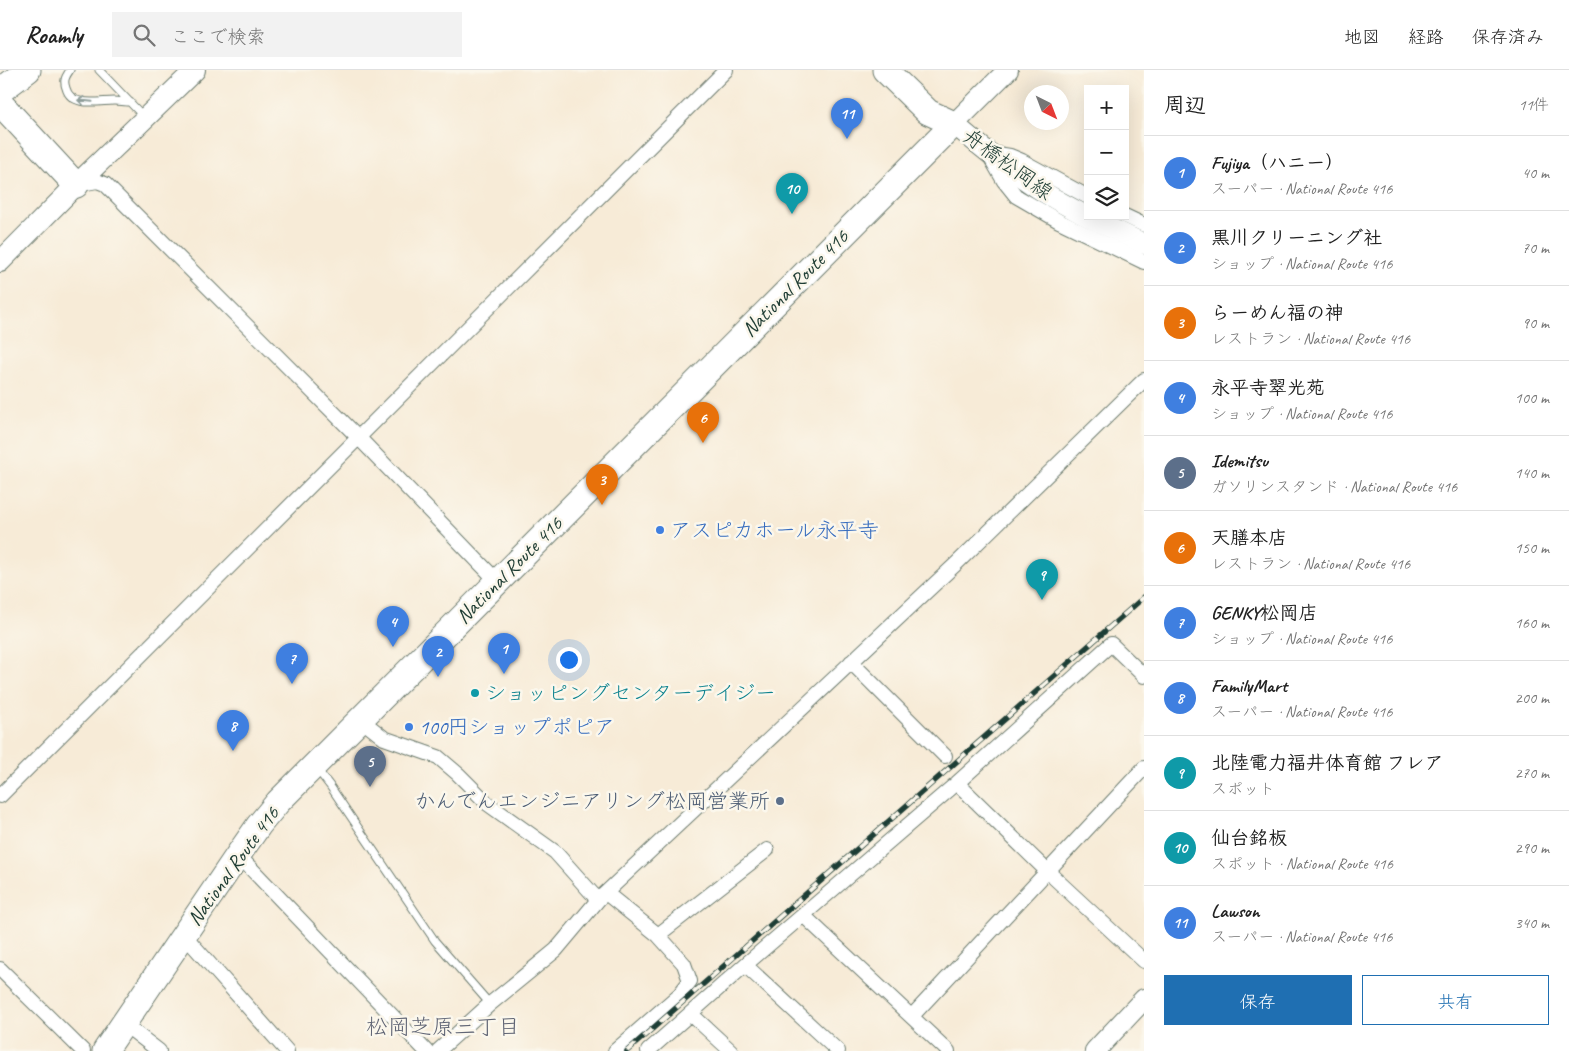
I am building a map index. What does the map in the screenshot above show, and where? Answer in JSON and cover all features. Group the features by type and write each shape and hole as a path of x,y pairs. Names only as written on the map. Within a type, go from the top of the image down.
{"highway":[{"path":"0,91 28,70"},
{"path":"885,70 928,112 954,124"},
{"path":"906,70 939,102 954,124"},
{"path":"0,103 76,185"},
{"name":"National Route 416","path":"105,1051 259,825 360,718 954,124"}],"street":[{"path":"0,262 194,70"},
{"path":"0,796 726,70"},
{"path":"954,124 1008,70"},
{"name":"舟橋松岡線","path":"954,124 1038,189 1080,213 1144,244"},
{"path":"988,152 1010,156 1022,161 1084,195"},
{"path":"988,152 1004,181 1016,196 1059,221 1144,262"},
{"path":"76,185 100,181 105,184 359,438 498,582"},
{"path":"1129,218 1144,225"},
{"path":"438,1051 490,1004 556,950 602,897 957,563 1144,380"},
{"path":"648,1051 957,783 1111,644 1144,676"},
{"path":"851,662 945,756"},
{"path":"360,718 384,738 438,757 488,804 554,852 602,897 658,935 684,964 690,981 680,994 616,1051"},
{"path":"912,1016 1144,768"},
{"path":"957,783 1048,872 1144,961"},
{"path":"658,935 767,850"},
{"path":"238,855 426,1051"},
{"path":"804,915 948,1051"},
{"path":"184,935 287,1051"},
{"path":"745,965 838,1051"},
{"path":"0,969 83,1051"},
{"path":"1095,1051 1144,999"},
{"path":"691,1014 731,1051"},
{"path":"124,1024 159,1051"}],"lane":[{"path":"70,70 66,76 65,85 68,93 76,100 87,102 116,100 130,102"},
{"path":"100,70 145,119"},
{"path":"314,766 330,786 435,941 490,1004"}],"railway":[{"path":"627,1051 1144,597"}],"place":[{"name":"Lawson","path":"847,139"},
{"name":"仙台銘板","path":"792,214"},
{"name":"天膳本店","path":"703,443"},
{"name":"らーめん福の神","path":"602,505"},
{"name":"アスピカホール永平寺","path":"660,530"},
{"name":"北陸電力福井体育館 フレア","path":"1042,600"},
{"name":"永平寺翠光苑","path":"393,647"},
{"name":"Fujiya（ハニー）","path":"504,674"},
{"name":"黒川クリーニング社","path":"438,677"},
{"name":"GENKY松岡店","path":"292,684"},
{"name":"ショッピングセンターデイジー","path":"475,693"},
{"name":"100円ショップポピア","path":"409,727"},
{"name":"FamilyMart","path":"233,751"},
{"name":"Idemitsu","path":"370,787"},
{"name":"かんでんエンジニアリング松岡営業所","path":"780,801"}],"district":[{"name":"松岡芝原三丁目","path":"443,1027"}]}
